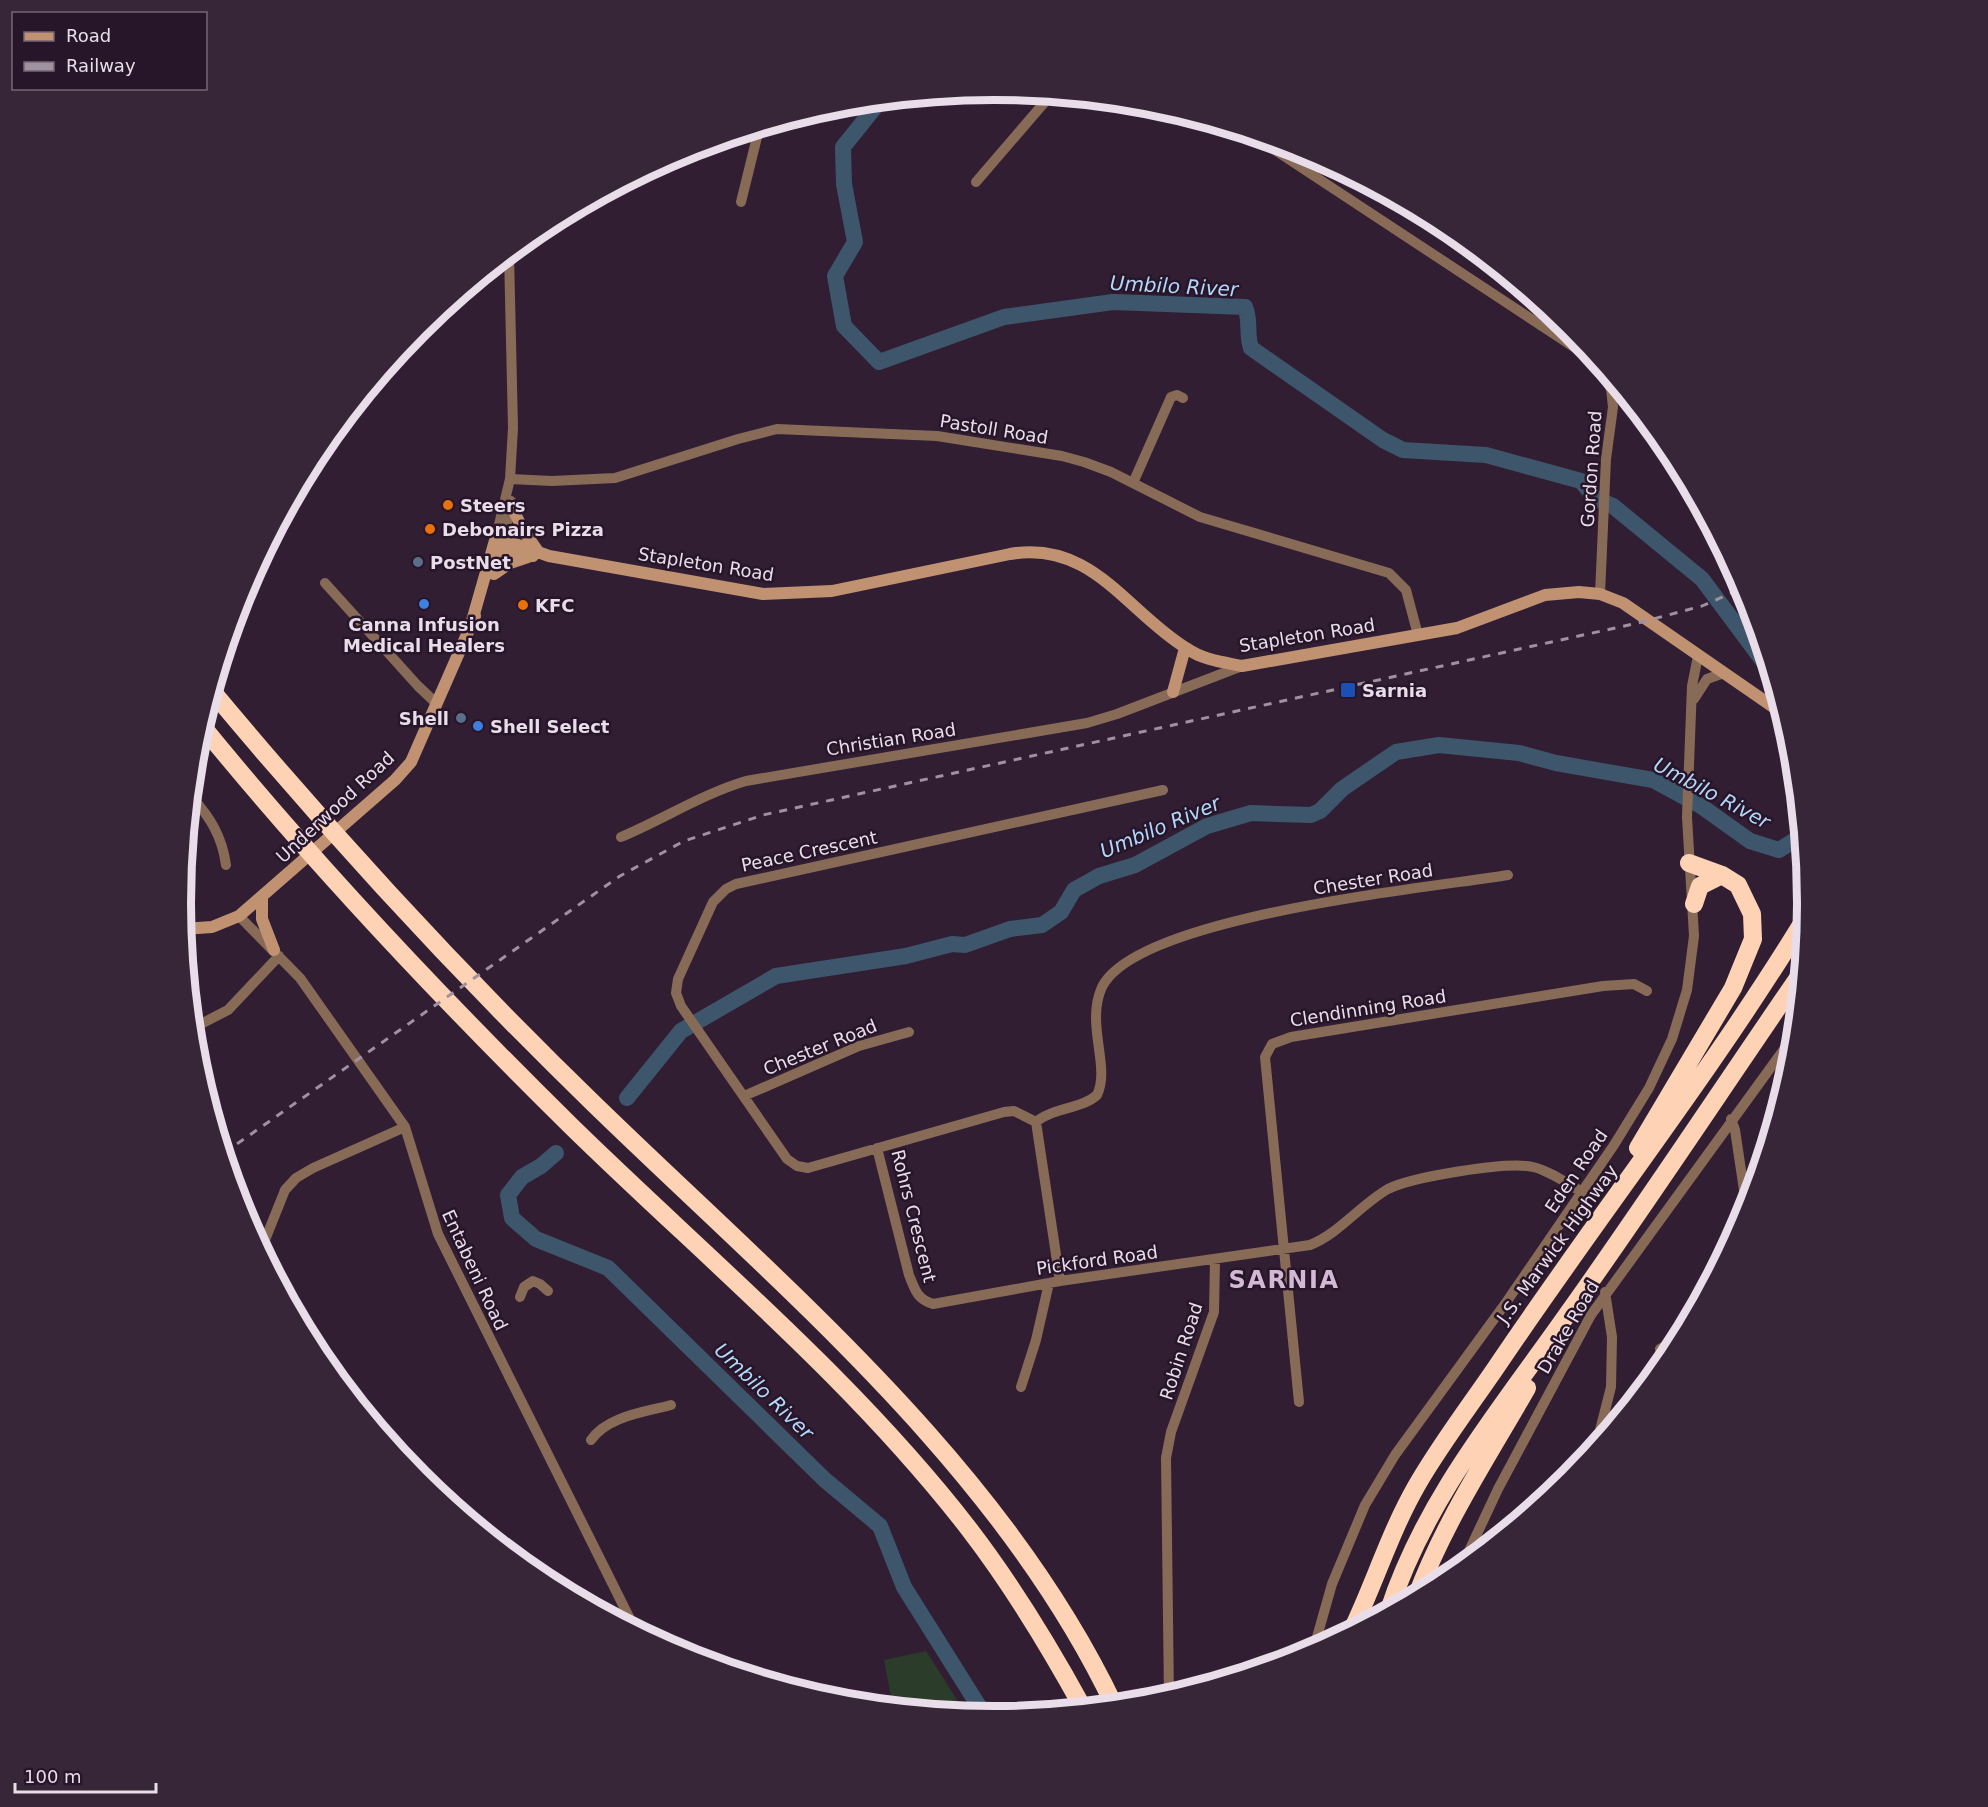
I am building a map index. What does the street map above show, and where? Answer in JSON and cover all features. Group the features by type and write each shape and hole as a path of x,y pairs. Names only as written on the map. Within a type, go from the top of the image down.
{"highway":[{"path":"218,698 279,771 401,908 497,1009 849,1351 952,1459 1036,1570 1080,1641 1110,1698"},
{"path":"209,735 254,790 366,915 571,1126 823,1367 918,1467 969,1529 1011,1587 1079,1702"},
{"path":"1583,1240 1733,988 1753,939 1752,914 1738,885 1722,875 1689,863"},
{"path":"1694,904 1700,886 1722,875"},
{"name":"J.S. Marwick Highway","path":"1363,1606 1390,1534 1418,1484 1583,1240 1619,1195 1796,933"},
{"path":"1393,1600 1413,1547 1445,1487 1569,1313 1792,987"},
{"path":"1422,1582 1456,1509 1569,1313"},
{"path":"1361,1617 1363,1606"},
{"path":"1357,1620 1363,1606"}],"main road":[{"path":"494,574 510,563 541,555 523,530 511,505"},
{"name":"Stapleton Road","path":"498,545 541,555 773,594 832,591 1017,553 1047,553 1077,562 1094,572 1185,648 1209,660 1242,666 1465,626 1545,595 1579,592 1600,594 1644,616 1698,656 1772,705"},
{"name":"Underwood Road","path":"192,928 212,927 239,916 374,798 411,762 494,574 498,545"},
{"name":"Underwood Road","path":"472,621 498,545"},
{"path":"1173,692 1185,648"},
{"path":"262,898 262,919 277,953"}],"street":[{"path":"976,182 1045,102"},
{"path":"741,202 757,137"},
{"name":"Gordon Road","path":"1281,154 1573,348"},
{"name":"Underwood Road","path":"498,545 511,505 509,482 513,387 509,263"},
{"name":"Gordon Road","path":"1600,594 1605,486 1613,407 1611,390"},
{"path":"1133,483 1171,396 1177,395 1183,398"},
{"name":"Pastoll Road","path":"509,482 606,480 777,429 937,436 1062,456 1102,469 1216,523 1389,573 1406,590 1418,635"},
{"name":"Underwood Road","path":"498,545 509,482"},
{"path":"324,582 436,703"},
{"name":"Eden Road","path":"1317,1638 1332,1584 1365,1505 1395,1455 1582,1192 1649,1088 1672,1040 1692,963 1694,904 1687,817 1694,672 1698,656"},
{"name":"Christian Road","path":"621,837 657,822 712,792 746,781 1064,728 1117,714 1242,666"},
{"path":"1692,705 1703,683 1724,673"},
{"name":"Peace Crescent","path":"877,1148 808,1168 797,1166 787,1159 681,1006 676,993 678,980 713,902 726,889 736,884 1163,790"},
{"path":"198,803 210,817 224,849 226,865"},
{"name":"Chester Road","path":"1036,1122 1056,1110 1093,1099 1100,1088 1095,1009 1103,986 1111,974 1141,954 1196,931 1242,918 1508,875"},
{"name":"Entabeni Road","path":"239,916 300,978 405,1127 438,1234 630,1619"},
{"path":"200,1024 228,1010 277,953"},
{"name":"Clendinning Road","path":"1299,1402 1286,1250 1265,1057 1272,1044 1291,1037 1603,986 1634,984 1647,991"},
{"name":"Chester Road","path":"744,1096 859,1046 909,1032"},
{"name":"Drake Road","path":"1469,1551 1498,1489 1605,1292 1784,1049"},
{"name":"Rohrs Crescent","path":"917,1294 877,1148 1004,1112 1014,1111 1036,1122"},
{"path":"1731,1119 1735,1130 1744,1189"},
{"path":"1036,1122 1060,1281"},
{"path":"265,1239 285,1190 296,1178 313,1168 405,1127"},
{"name":"Pickford Road","path":"917,1294 924,1301 944,1304 1060,1281 1286,1250 1317,1242 1389,1189 1413,1180 1515,1165 1538,1168 1582,1192"},
{"name":"Robin Road","path":"1168,1687 1169,1609 1165,1489 1167,1450 1214,1312 1215,1260"},
{"path":"520,1297 524,1287 533,1281 548,1291"},
{"path":"1021,1387 1036,1340 1049,1283"},
{"path":"1600,1431 1611,1387 1612,1337 1605,1292"},
{"path":"1660,1349 1664,1347"},
{"path":"591,1440 596,1433 613,1422 671,1405"}],"green space":[{"path":"926,1651 961,1705 892,1700 884,1660"}],"waterway":[{"name":"Umbilo River","path":"873,110 843,147 844,184 855,242 835,276 844,326 879,362 1004,317 1113,302 1245,307 1251,348 1383,440 1403,450 1486,455 1581,481 1595,498 1613,506 1702,579 1756,652"},
{"name":"Umbilo River","path":"627,1098 681,1031 776,976 906,956 952,944 965,945 1010,929 1042,925 1061,912 1074,890 1099,876 1135,865 1207,826 1251,813 1311,815 1320,811 1342,789 1396,752 1439,745 1519,753 1556,763 1653,780 1701,806 1750,841 1779,850 1794,841"},
{"name":"Umbilo River","path":"556,1153 541,1166 522,1177 508,1195 512,1218 536,1239 608,1268 825,1480 880,1526 904,1587 979,1706"}],"railway":[{"path":"230,1149 620,876 684,841 763,815 1638,623 1702,606 1734,592"}],"place":[{"name":"Steers","path":"448,505"},
{"name":"Debonairs Pizza","path":"430,529"},
{"name":"PostNet","path":"418,562"},
{"name":"Canna Infusion Medical Healers","path":"424,604"},
{"name":"KFC","path":"523,605"},
{"name":"Sarnia","path":"1348,690"},
{"name":"Shell","path":"461,718"},
{"name":"Shell Select","path":"478,726"}],"district":[{"name":"SARNIA","path":"1284,1280"}]}
